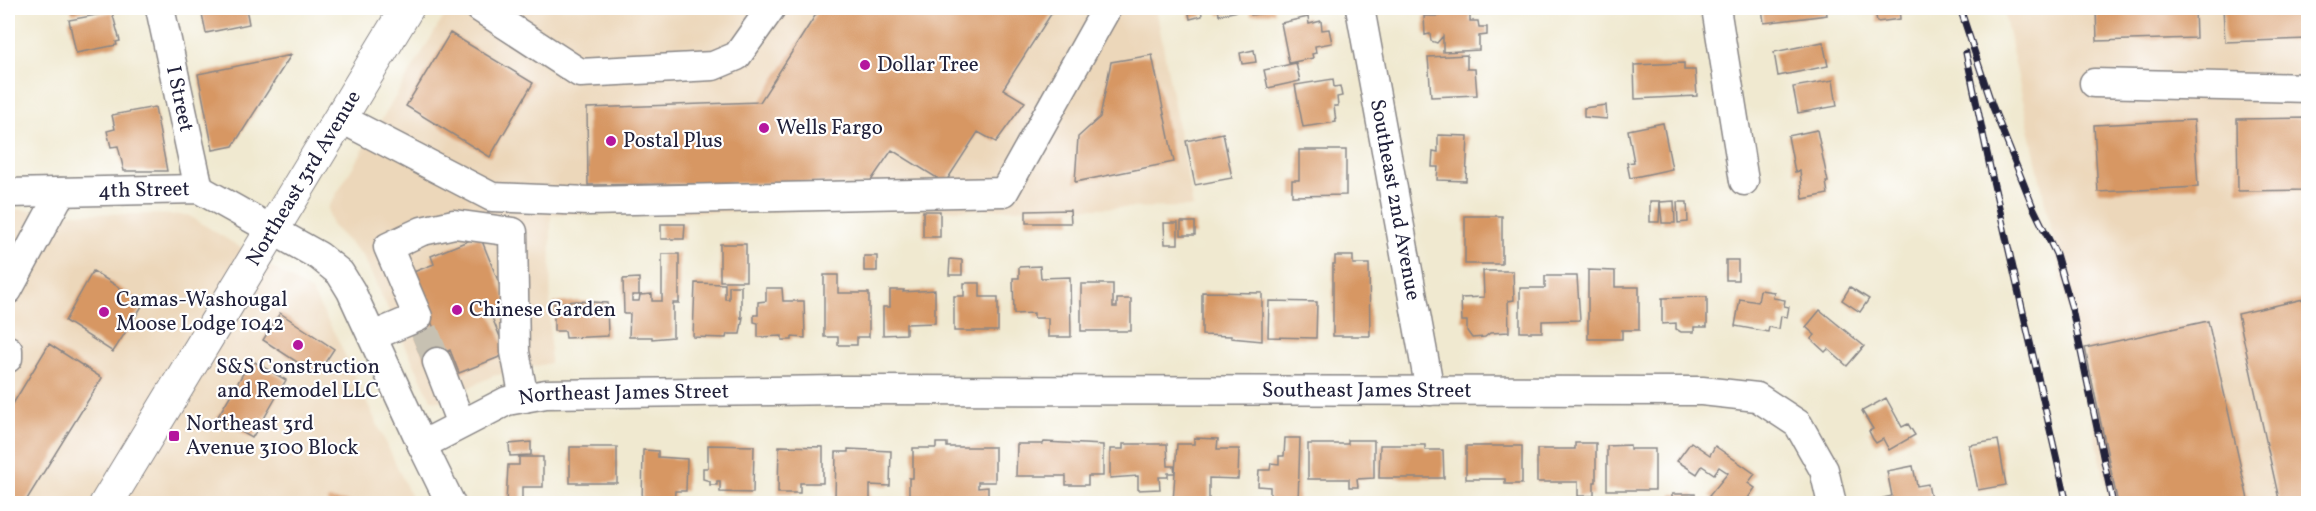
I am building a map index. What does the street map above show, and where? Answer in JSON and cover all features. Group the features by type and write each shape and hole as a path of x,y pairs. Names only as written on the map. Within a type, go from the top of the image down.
{"main road":[{"name":"Northeast 3rd Avenue","path":"106,504 408,8"}],"street":[{"name":"I Street","path":"160,8 199,189"},
{"path":"480,8 580,73 713,66 737,56 771,8"},
{"path":"340,118 492,197 588,201 1004,192 1107,8"},
{"name":"Southeast 2nd Avenue","path":"1360,8 1430,391"},
{"path":"1716,8 1744,181"},
{"path":"2094,83 2308,88"},
{"name":"4th Street","path":"8,193 199,189 320,256 340,273 351,291 451,504"},
{"path":"8,290 61,192"},
{"path":"373,336 421,323 388,247 422,231 454,224 513,232 514,352 524,398"},
{"path":"8,350 8,358"},
{"path":"437,362 461,424"},
{"name":"Southeast James Street","path":"838,390 1702,390 1757,397 1798,424 1824,470 1832,504"},
{"name":"Northeast James Street","path":"422,445 507,401 546,394 838,390"}],"shaded area":[{"path":"449,8 1156,8 1193,207 551,214 550,363 493,376 441,401 431,400 363,256 332,226 328,208"},
{"path":"2003,8 2308,8 2308,503 2110,503"},
{"path":"8,209 72,213 188,215 312,292 337,338 414,503 8,503"}],"building":[{"path":"71,8 90,8 90,10 72,14"},
{"path":"246,8 249,24 206,33 201,9"},
{"path":"820,8 1055,8 1003,89 1025,102 996,142 978,132 945,183 892,150 870,182 588,185 587,108 760,102"},
{"path":"1188,8 1201,8 1202,16 1190,19"},
{"path":"1218,8 1243,8 1243,10 1219,15"},
{"path":"1250,8 1274,8 1275,12 1251,15"},
{"path":"1439,8 1470,8 1470,21 1478,21 1479,27 1487,27 1487,35 1479,36 1479,50 1443,52 1443,36 1437,43 1431,41 1430,34 1425,35 1424,16 1439,16"},
{"path":"1762,8 1826,8 1827,15 1764,23"},
{"path":"1899,8 1900,19 1877,22 1875,9"},
{"path":"2096,8 2195,8 2196,38 2097,41"},
{"path":"2223,8 2308,8 2308,39 2225,42"},
{"path":"112,12 120,41 116,42 117,45 76,53 69,20"},
{"path":"1308,17 1309,24 1321,21 1322,30 1329,29 1332,43 1315,46 1316,53 1312,54 1313,58 1289,63 1281,23"},
{"path":"450,33 533,83 490,157 406,106"},
{"path":"1823,42 1828,66 1778,76 1774,52"},
{"path":"1254,50 1256,62 1242,64 1240,53"},
{"path":"291,55 233,146 213,150 198,74"},
{"path":"1152,55 1174,162 1075,182 1078,137 1100,117 1111,62"},
{"path":"1467,55 1467,69 1475,69 1477,95 1431,97 1428,57"},
{"path":"1296,63 1300,81 1268,88 1264,70"},
{"path":"1684,63 1684,70 1695,70 1697,96 1635,99 1634,65"},
{"path":"1333,79 1334,87 1340,86 1342,96 1337,97 1338,106 1334,106 1336,122 1303,127 1295,85"},
{"path":"1833,80 1837,106 1798,113 1793,87"},
{"path":"1606,105 1607,119 1584,117 1584,108"},
{"path":"155,107 167,171 124,171 118,146 111,147 107,131 115,129 112,115"},
{"path":"2308,118 2308,190 2238,191 2237,119"},
{"path":"2194,120 2198,187 2098,192 2094,125"},
{"path":"1663,123 1672,169 1630,178 1627,163 1634,162 1628,130"},
{"path":"8,130 12,149 8,150"},
{"path":"1817,130 1828,182 1826,182 1828,194 1803,199 1800,171 1795,172 1788,136"},
{"path":"1223,133 1232,178 1195,185 1186,141"},
{"path":"1438,135 1468,136 1466,181 1437,180 1438,167 1432,167 1433,151 1438,152"},
{"path":"1299,150 1346,150 1346,195 1292,196 1292,180 1299,180"},
{"path":"1650,201 1660,201 1659,222 1650,222"},
{"path":"1674,201 1675,223 1662,223 1660,202"},
{"path":"1677,202 1687,202 1688,222 1678,223"},
{"path":"1070,210 1071,223 1026,223 1026,211"},
{"path":"923,211 940,211 940,237 923,237"},
{"path":"1465,216 1502,216 1502,264 1465,264"},
{"path":"1181,222 1195,222 1195,235 1181,235"},
{"path":"1164,223 1178,223 1178,244 1165,244"},
{"path":"661,224 685,224 684,239 661,239"},
{"path":"480,236 509,308 491,315 507,354 459,373 450,350 426,360 417,338 435,331 411,273 434,264 431,256"},
{"path":"720,244 746,244 746,281 720,281"},
{"path":"662,254 679,254 679,303 673,303 673,337 652,339 652,337 629,337 630,314 624,314 623,279 639,278 639,295 632,295 632,301 639,301 640,295 652,294 652,301 662,301"},
{"path":"864,256 877,256 877,271 864,271"},
{"path":"1335,256 1353,256 1353,264 1369,264 1370,336 1333,336"},
{"path":"950,259 962,260 962,275 949,275"},
{"path":"1726,260 1738,260 1738,280 1726,280"},
{"path":"1040,266 1041,278 1070,277 1071,337 1048,337 1048,318 1034,318 1034,313 1014,314 1013,278 1019,278 1019,267"},
{"path":"1588,270 1615,271 1615,287 1639,287 1639,330 1622,330 1622,339 1588,339"},
{"name":"Camas-Washougal Moose Lodge 1042","path":"93,271 144,303 113,352 65,321"},
{"path":"1483,271 1513,271 1514,300 1508,301 1509,332 1490,333 1485,337 1472,338 1467,331 1467,321 1462,321 1461,298 1484,297"},
{"path":"824,275 838,275 838,293 869,293 869,337 857,337 857,345 838,345 838,337 824,337"},
{"path":"1545,276 1577,276 1580,320 1542,321 1542,332 1520,332 1520,288 1545,288"},
{"path":"695,283 725,284 725,299 729,299 729,286 741,286 741,318 743,317 740,334 727,334 726,338 693,337"},
{"path":"964,283 980,283 980,297 998,297 998,331 954,331 954,296 964,296"},
{"path":"1081,284 1113,284 1113,307 1117,307 1117,299 1131,299 1131,331 1081,331"},
{"path":"1850,287 1869,299 1860,312 1842,300"},
{"path":"766,288 782,288 783,301 804,301 805,338 792,337 792,340 782,340 782,336 758,337 758,323 754,322 754,315 758,315 758,302 766,301"},
{"path":"890,290 904,290 903,292 935,290 935,323 906,324 906,334 883,335 883,307 890,307"},
{"path":"1760,290 1774,292 1773,298 1785,300 1784,306 1789,307 1787,317 1781,316 1779,329 1769,327 1768,332 1735,326 1740,299 1758,302"},
{"path":"1202,292 1262,293 1262,341 1231,338 1231,336 1202,335"},
{"path":"1707,297 1707,327 1694,327 1694,332 1681,332 1676,329 1676,323 1662,324 1662,298"},
{"path":"2308,298 2308,504 2280,504 2238,314"},
{"path":"577,301 607,303 608,336 566,338 565,331 554,331 554,303"},
{"path":"1269,301 1317,302 1316,338 1268,337"},
{"path":"1820,310 1864,346 1847,366 1828,349 1825,352 1811,339 1815,335 1806,327"},
{"path":"280,313 334,349 317,375 263,340"},
{"path":"2208,321 2249,504 2118,504 2085,348"},
{"path":"49,344 102,378 24,504 8,504 8,412"},
{"path":"251,360 286,380 262,422 267,425 264,429 259,426 252,438 217,418"},
{"path":"1886,398 1902,427 1908,424 1915,435 1889,450 1883,439 1876,443 1873,439 1869,431 1873,429 1862,411"},
{"path":"1194,438 1218,439 1217,449 1239,449 1238,479 1209,478 1209,503 1173,502 1177,444 1194,444"},
{"path":"1285,438 1300,438 1298,504 1270,504 1270,487 1258,486 1259,470 1270,470 1271,463 1279,464 1279,456 1284,456"},
{"path":"1348,440 1374,440 1374,478 1357,479 1358,487 1349,487 1349,479 1308,479 1308,444 1348,444"},
{"path":"1998,440 2006,485 1978,490 1969,445"},
{"path":"531,442 531,455 510,456 509,444"},
{"path":"1044,442 1103,445 1103,476 1088,476 1088,485 1066,485 1066,476 1016,476 1017,444 1043,444"},
{"path":"1691,442 1710,455 1715,446 1755,474 1748,483 1755,488 1744,504 1721,504 1709,496 1728,473 1719,467 1714,474 1702,466 1697,474 1677,461"},
{"path":"936,443 947,443 947,447 995,447 995,482 978,482 978,488 988,487 988,504 909,504 909,478 913,478 913,448 936,448"},
{"path":"1575,443 1596,443 1594,496 1578,496 1578,482 1537,482 1537,449 1575,449"},
{"path":"1123,444 1167,444 1168,466 1174,466 1175,473 1168,473 1168,477 1159,477 1160,489 1138,490 1138,476 1110,478 1110,449 1123,449"},
{"path":"708,445 754,446 753,493 720,492 720,481 717,481 717,485 710,485 710,481 703,479 703,468 708,468"},
{"path":"1380,445 1425,445 1425,450 1443,450 1444,478 1379,478"},
{"path":"1630,445 1630,449 1655,449 1655,490 1607,490 1607,446"},
{"path":"779,446 823,447 823,483 800,483 800,493 778,493"},
{"path":"1466,446 1522,446 1522,484 1505,484 1505,479 1466,479"},
{"path":"570,447 617,447 617,483 570,483"},
{"path":"848,449 891,451 890,486 870,485 870,502 855,504 855,499 835,499 836,452 848,452"},
{"path":"643,450 658,451 658,457 687,459 686,491 675,491 674,504 642,504"},
{"path":"519,457 543,457 543,487 522,487 522,500 531,500 531,504 506,504 508,465 519,465"},
{"path":"1913,466 1917,486 1928,484 1932,504 1884,504 1883,498 1892,496 1887,471"},
{"path":"1672,494 1695,494 1695,504 1672,504"},
{"path":"328,499 352,502 352,504 327,504"}],"tunnel":[{"path":"424,330 437,362"}],"railway":[{"path":"1960,8 1992,105 2033,207 2056,254 2072,309 2113,504"},
{"path":"1966,53 2067,504"}],"place":[{"name":"Dollar Tree","path":"865,65"},
{"name":"Wells Fargo","path":"764,128"},
{"name":"Postal Plus","path":"611,141"},
{"name":"Chinese Garden","path":"457,310"},
{"name":"Camas-Washougal Moose Lodge 1042","path":"104,312"},
{"name":"S&S Construction and Remodel LLC","path":"298,345"},
{"name":"Northeast 3rd Avenue 3100 Block","path":"174,436"}]}
